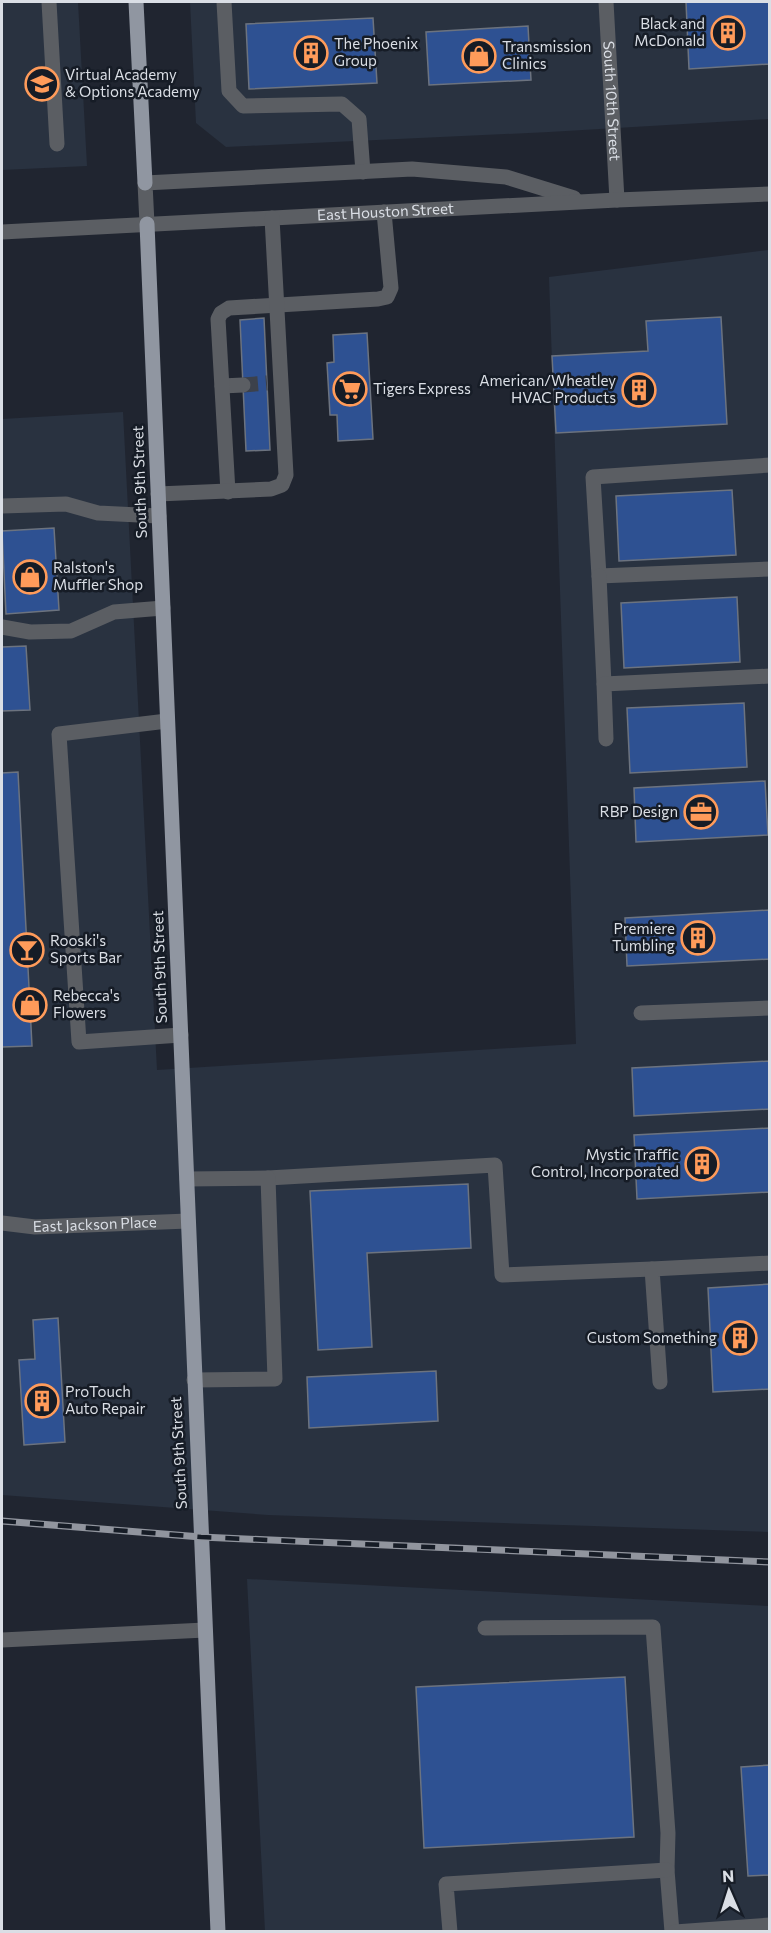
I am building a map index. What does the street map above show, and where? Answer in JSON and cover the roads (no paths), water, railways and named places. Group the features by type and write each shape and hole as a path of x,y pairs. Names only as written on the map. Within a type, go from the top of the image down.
{"main road":[{"name":"South 9th Street","path":"136,2 145,183"},
{"name":"South 9th Street","path":"147,224 218,1932"}],"street":[{"path":"50,2 57,144"},
{"path":"224,2 230,91 243,106 342,104 359,119 363,172"},
{"name":"South 10th Street","path":"606,2 616,200"},
{"path":"145,183 412,169 506,177 583,201"},
{"name":"South 9th Street","path":"145,183 147,224"},
{"name":"East Houston Street","path":"2,232 583,201 770,194"},
{"path":"228,492 218,319 221,313 229,308 387,297 391,288 384,212"},
{"path":"158,494 271,489 282,485 285,475 274,383 277,306 272,218"},
{"path":"222,386 243,385"},
{"path":"606,739 593,477 770,465"},
{"path":"2,506 66,504 98,513 159,516"},
{"path":"598,576 770,569"},
{"path":"2,627 30,632 71,630 114,612 163,608"},
{"path":"604,684 770,675"},
{"path":"168,721 59,734 79,1042 181,1035"},
{"path":"641,1013 770,1008"},
{"path":"186,1179 268,1178 495,1165 502,1275 770,1263"},
{"path":"194,1380 275,1379 268,1178"},
{"name":"East Jackson Place","path":"2,1223 35,1227 188,1221"},
{"path":"652,1269 660,1382"},
{"path":"485,1628 653,1627 668,1833 667,1870 673,1932 770,1925"},
{"path":"2,1640 205,1630"},
{"path":"450,1932 446,1884 667,1870"}],"tunnel":[{"path":"243,385 267,383"}],"railway":[{"path":"2,1521 201,1537 770,1562"}],"place":[{"name":"Black and McDonald","path":"728,33"},
{"name":"The Phoenix Group","path":"311,53"},
{"name":"Transmission Clinics","path":"479,56"},
{"name":"Virtual Academy & Options Academy","path":"42,84"},
{"name":"Tigers Express","path":"350,389"},
{"name":"American/Wheatley HVAC Products","path":"639,390"},
{"name":"Ralston's Muffler Shop","path":"30,577"},
{"name":"RBP Design","path":"701,812"},
{"name":"Premiere Tumbling","path":"698,938"},
{"name":"Rooski's Sports Bar","path":"27,950"},
{"name":"Rebecca's Flowers","path":"30,1005"},
{"name":"Mystic Traffic Control, Incorporated","path":"702,1164"},
{"name":"Custom Something","path":"740,1338"},
{"name":"ProTouch Auto Repair","path":"42,1401"}]}
